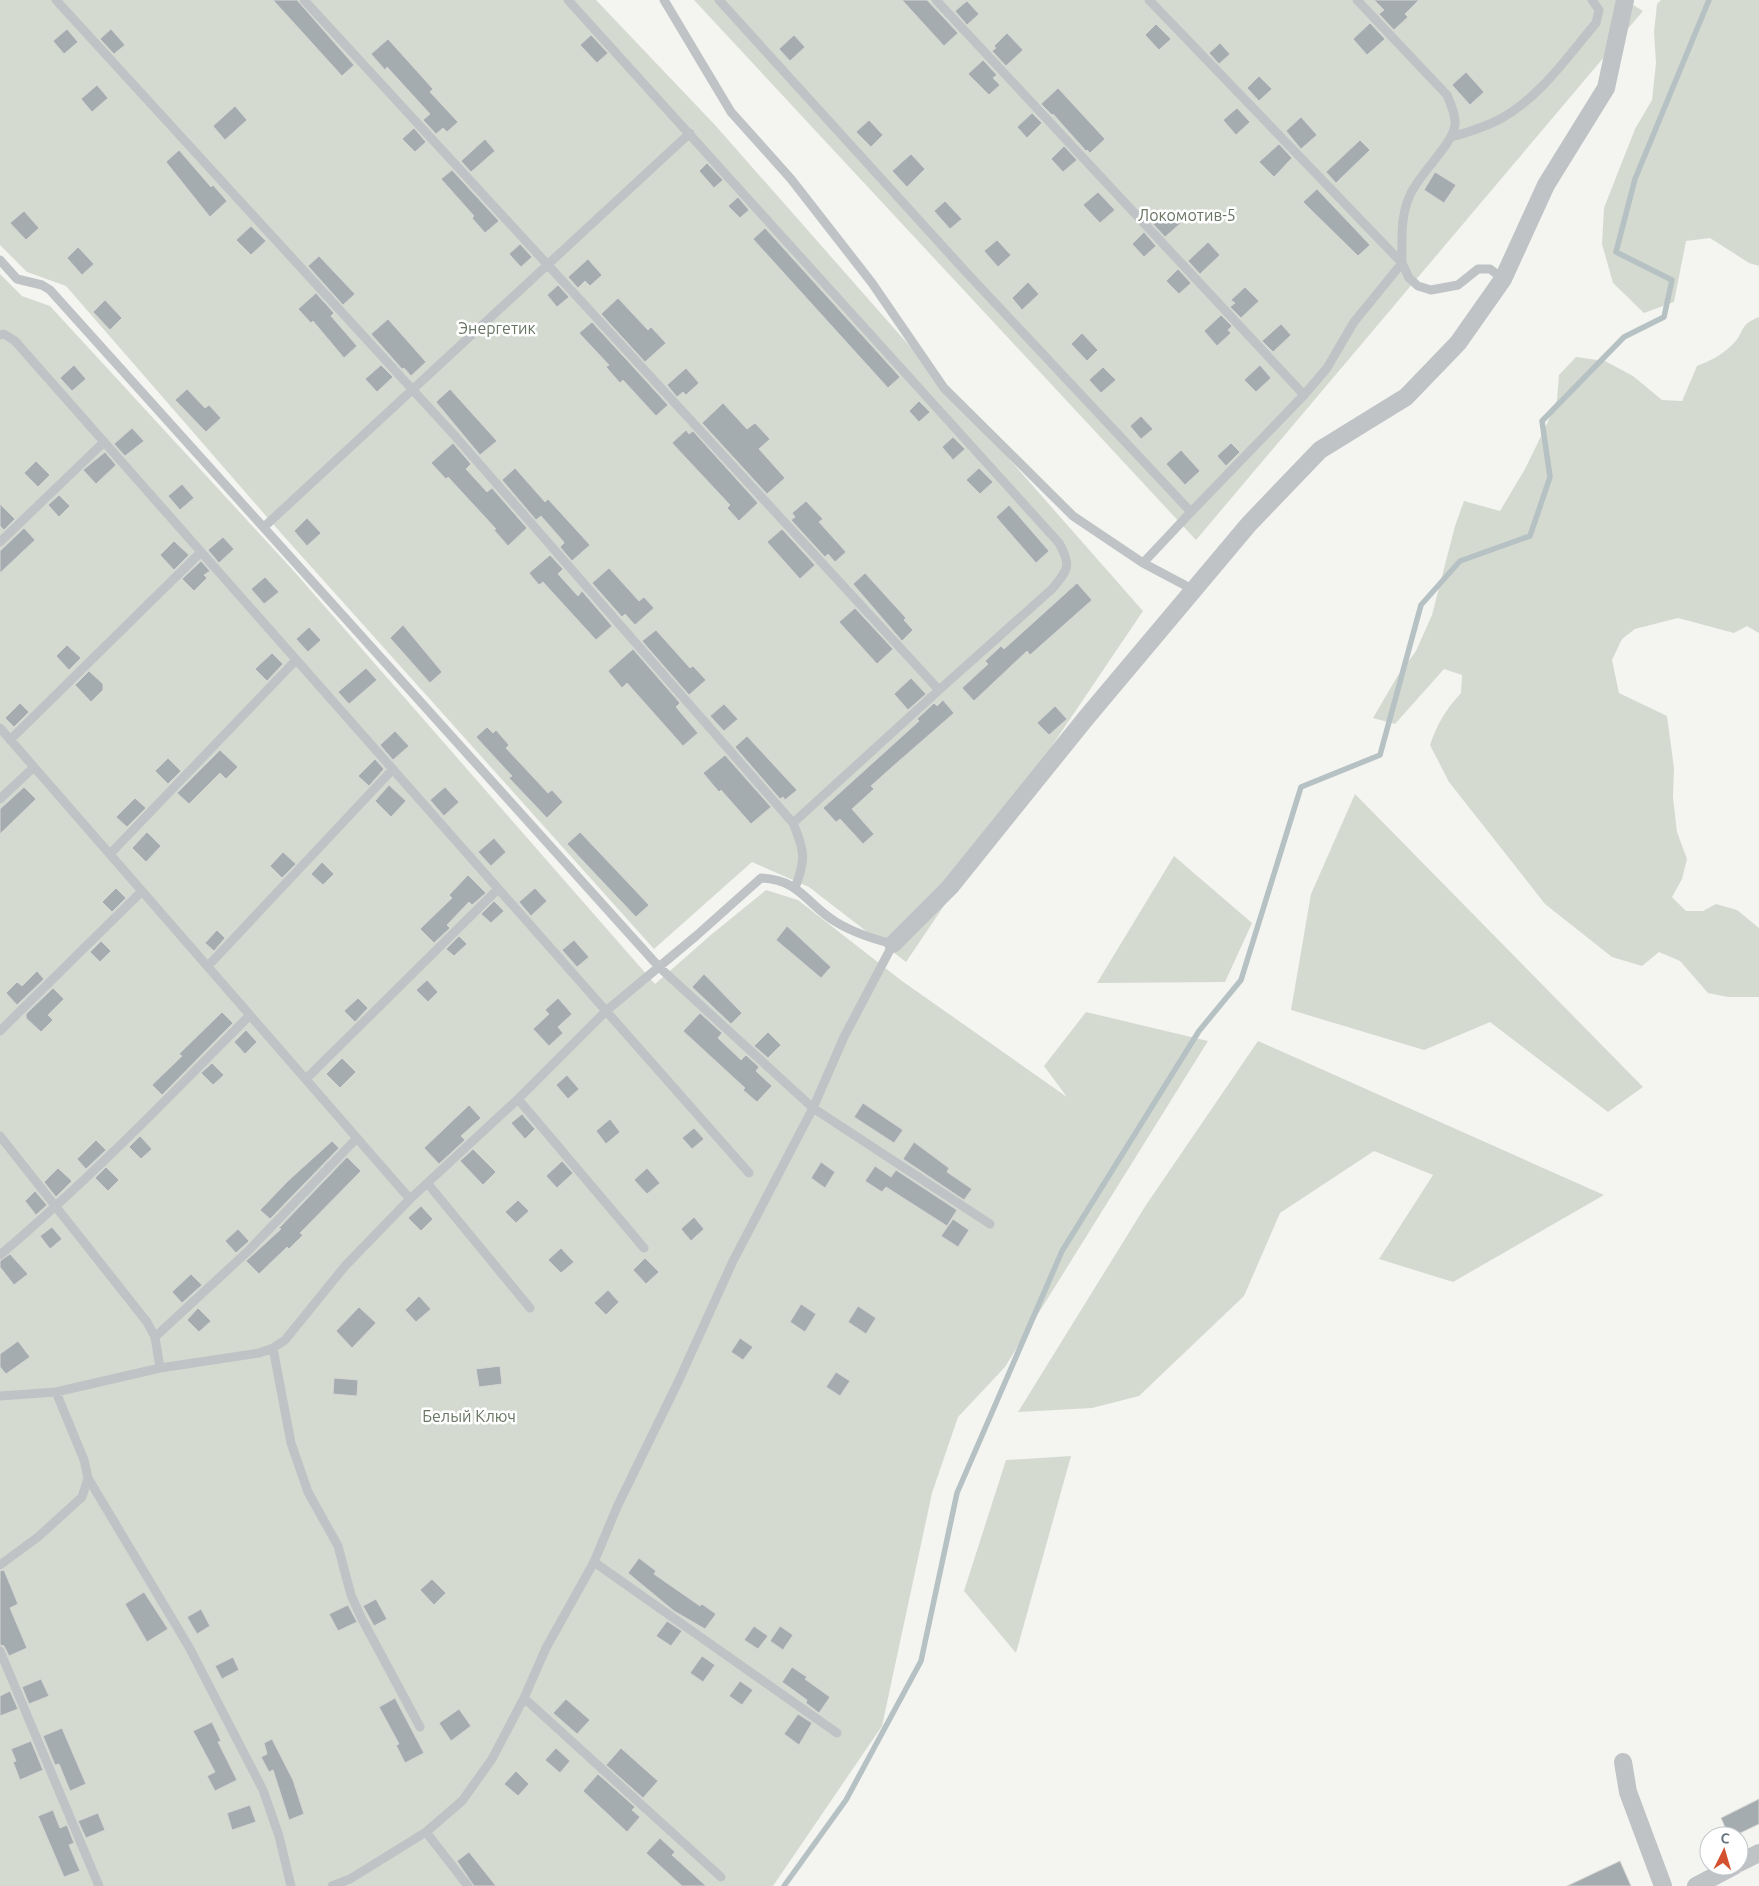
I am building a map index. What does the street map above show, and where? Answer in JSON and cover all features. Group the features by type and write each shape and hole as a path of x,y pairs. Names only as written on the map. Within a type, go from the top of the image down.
{"street":[{"path":"893,944 950,887 1086,718 1249,524 1320,450 1406,397 1458,342 1503,279 1546,184 1606,88 1625,0"},
{"path":"1623,1762 1628,1792 1663,1886"},
{"path":"1696,1886 1715,1876"}],"lane":[{"path":"56,0 461,444 793,823 802,844 804,866 795,888"},
{"path":"304,0 939,690"},
{"path":"568,0 1059,543 1067,558 1067,571 1052,589 793,823"},
{"path":"664,0 731,112 791,179 872,283 944,388 1072,516 1143,563 1194,590"},
{"path":"718,0 966,272 1191,512"},
{"path":"936,0 1304,394"},
{"path":"1149,0 1402,263 1409,278 1418,286 1432,290 1458,285 1478,269 1490,269 1503,279"},
{"path":"1143,563 1327,368 1354,322 1402,263 1402,220 1409,196 1419,178 1451,137 1455,125 1447,95 1357,0"},
{"path":"1451,137 1480,129 1502,118 1532,97 1596,23 1599,10 1592,0"},
{"path":"265,526 690,133"},
{"path":"0,260 17,279 42,285 50,290 265,526 659,967 813,1108 990,1224"},
{"path":"0,335 4,334 15,341 749,1173"},
{"path":"0,542 104,442"},
{"path":"10,740 201,552"},
{"path":"110,854 296,660"},
{"path":"0,728 410,1198"},
{"path":"0,799 34,767"},
{"path":"208,966 393,769"},
{"path":"0,1396 56,1392 160,1368 258,1353 273,1348 285,1340 345,1266 410,1198 428,1184 518,1099 606,1011 761,878 780,879 795,888 835,921 869,938 893,944 844,1037 813,1108 733,1261 679,1380 617,1507 594,1562 546,1648 524,1698 492,1759 462,1801 426,1832 350,1879 332,1886"},
{"path":"306,1079 498,888"},
{"path":"0,1031 142,891"},
{"path":"0,1254 57,1207 128,1139 250,1015"},
{"path":"518,1099 644,1248"},
{"path":"0,1136 147,1322 156,1337 160,1368"},
{"path":"156,1337 247,1252 357,1138"},
{"path":"428,1184 530,1308"},
{"path":"273,1348 291,1443 308,1492 338,1546 351,1595 362,1619 420,1727"},
{"path":"56,1392 84,1460 88,1478 189,1648 263,1790 278,1836 291,1886"},
{"path":"0,1565 38,1537 82,1497 88,1478"},
{"path":"594,1562 837,1733"},
{"path":"0,1651 99,1886"},
{"path":"524,1698 721,1877"},
{"path":"426,1832 468,1886"}],"green space":[{"name":"Энергетик","path":"0,0 596,0 715,125 1143,611 906,962 809,887 752,862 654,949 280,532 66,286 27,272 0,245"},
{"name":"Локомотив-5","path":"694,0 1625,0 1643,11 1196,540"},
{"path":"1661,0 1759,0 1759,266 1749,263 1710,238 1686,241 1674,302 1644,313 1613,283 1602,244 1604,208 1635,129 1652,100 1656,63 1654,32 1657,4"},
{"name":"Белый Ключ","path":"0,274 22,296 50,306 292,569 655,984 766,890 798,900 902,981 1067,1097 1044,1066 1086,1012 1208,1041 1005,1367 958,1417 932,1493 882,1726 773,1886 0,1886"},
{"path":"1759,317 1759,633 1747,626 1734,633 1678,618 1635,629 1622,639 1612,660 1619,693 1667,716 1674,768 1673,797 1677,832 1687,859 1682,879 1672,897 1686,911 1703,911 1716,904 1737,910 1759,928 1759,997 1728,997 1708,993 1680,961 1659,952 1642,966 1612,957 1545,904 1449,782 1430,745 1442,717 1461,693 1462,675 1444,669 1395,724 1373,718 1397,677 1416,651 1432,615 1455,526 1464,501 1500,511 1525,469 1546,426 1557,400 1559,375 1576,357 1605,361 1633,376 1662,400 1682,401 1697,366 1724,352 1736,341 1748,323"},
{"path":"1355,794 1643,1087 1608,1112 1490,1022 1424,1050 1291,1010 1311,894"},
{"path":"1174,856 1252,923 1225,982 1097,983"},
{"path":"1258,1041 1604,1195 1453,1282 1379,1259 1433,1175 1374,1151 1280,1213 1244,1296 1139,1396 1092,1408 1018,1412 1146,1205"},
{"path":"1071,1456 1016,1653 964,1591 1006,1460"}],"building":[{"path":"273,0 297,0 354,65 342,76"},
{"path":"902,0 927,0 958,33 944,46"},
{"path":"1374,0 1419,0 1405,14 1408,17 1394,30 1379,14 1384,10"},
{"path":"967,1 979,14 967,25 955,11"},
{"path":"1370,23 1385,39 1367,55 1353,39"},
{"path":"1156,24 1171,39 1159,50 1145,35"},
{"path":"67,29 78,42 64,54 53,41"},
{"path":"111,29 125,45 114,54 100,39"},
{"path":"1007,33 1023,50 1006,66 992,51 996,48 994,46"},
{"path":"591,35 608,53 597,63 580,45"},
{"path":"794,35 805,47 790,61 779,49"},
{"path":"388,39 433,89 430,92 458,122 447,132 443,128 436,134 423,120 430,114 387,67 385,70 371,54"},
{"path":"1220,43 1230,54 1219,64 1209,53"},
{"path":"983,60 997,75 993,78 1000,85 989,95 968,74"},
{"path":"1466,72 1484,92 1470,105 1452,85"},
{"path":"1259,76 1272,89 1259,101 1247,88"},
{"path":"97,85 108,98 92,112 81,99"},
{"path":"1058,88 1105,139 1090,153 1041,104"},
{"path":"235,106 247,120 225,140 213,126"},
{"path":"1237,108 1250,122 1236,135 1223,120"},
{"path":"1032,113 1042,123 1027,138 1017,127"},
{"path":"1301,117 1317,135 1301,149 1286,131"},
{"path":"869,120 883,135 871,147 856,132"},
{"path":"414,128 426,142 415,152 402,139"},
{"path":"485,139 495,151 471,172 461,161"},
{"path":"1360,140 1370,150 1336,183 1326,172"},
{"path":"1279,144 1292,158 1274,177 1259,162"},
{"path":"1064,146 1077,160 1063,172 1051,159"},
{"path":"179,150 211,187 213,185 227,201 210,217 166,162"},
{"path":"911,154 925,169 907,187 892,171"},
{"path":"707,163 723,180 714,188 699,171"},
{"path":"452,170 499,221 485,233 472,218 474,216 441,179"},
{"path":"1435,172 1456,185 1444,203 1424,190"},
{"path":"1317,189 1370,245 1358,256 1303,202"},
{"path":"1098,192 1115,210 1100,223 1083,205"},
{"path":"738,197 749,210 740,218 728,206"},
{"path":"945,201 962,219 950,229 934,211"},
{"path":"1168,210 1181,223 1165,237 1153,224"},
{"path":"24,211 39,228 26,240 10,223"},
{"path":"251,226 266,241 251,255 236,240"},
{"path":"765,228 900,377 888,388 753,239"},
{"path":"1144,232 1156,246 1144,257 1132,244"},
{"path":"997,240 1011,255 998,267 984,251"},
{"path":"1208,242 1220,255 1200,274 1188,261"},
{"path":"520,244 532,257 521,267 509,254"},
{"path":"78,247 94,264 82,275 67,258"},
{"path":"319,256 355,294 343,305 308,266"},
{"path":"588,259 602,275 590,286 585,281 578,288 568,277"},
{"path":"1178,269 1191,283 1179,294 1166,281"},
{"path":"1028,282 1039,294 1022,310 1012,298"},
{"path":"558,285 569,297 557,307 547,295"},
{"path":"1245,287 1259,301 1241,318 1230,307 1235,303 1231,300"},
{"path":"316,293 334,313 331,316 357,346 344,358 313,321 311,323 298,309"},
{"path":"618,298 648,330 651,327 666,343 645,362 601,314"},
{"path":"105,300 122,318 110,330 93,312"},
{"path":"1221,315 1232,326 1228,330 1231,333 1217,346 1204,331"},
{"path":"388,319 426,362 411,376 404,368 402,369 371,334"},
{"path":"592,322 668,405 656,416 623,380 620,383 606,367 609,365 579,333"},
{"path":"1281,324 1291,335 1273,352 1262,341"},
{"path":"1082,333 1098,350 1087,361 1071,344"},
{"path":"74,365 86,379 72,391 60,378"},
{"path":"381,365 393,377 377,392 365,379"},
{"path":"1260,365 1271,378 1256,392 1244,380"},
{"path":"1103,367 1116,380 1101,393 1089,380"},
{"path":"686,368 699,383 686,395 683,392 677,397 667,385"},
{"path":"187,389 205,408 209,405 221,418 206,432 175,400"},
{"path":"450,389 497,441 480,455 436,402"},
{"path":"919,401 930,412 919,422 909,411"},
{"path":"723,403 747,429 755,423 770,439 759,449 785,478 767,494 702,423"},
{"path":"1141,416 1153,429 1141,439 1130,426"},
{"path":"132,428 144,441 125,456 114,444"},
{"path":"686,430 689,434 693,431 758,503 739,521 727,508 730,505 672,443"},
{"path":"953,437 965,449 953,460 942,447"},
{"path":"453,443 471,464 466,469 487,492 492,488 527,528 508,546 494,530 496,529 448,477 446,479 431,463"},
{"path":"1231,443 1240,452 1226,466 1217,456"},
{"path":"1181,450 1200,471 1185,485 1166,464"},
{"path":"105,452 116,465 96,484 83,470"},
{"path":"36,461 50,475 38,487 24,473"},
{"path":"515,468 545,502 548,499 590,545 572,561 560,547 564,543 563,541 541,516 536,520 502,480"},
{"path":"979,468 993,482 980,494 966,480"},
{"path":"182,484 194,498 180,510 168,496"},
{"path":"59,495 70,506 59,517 48,505"},
{"path":"806,501 823,519 819,522 846,552 835,562 828,554 825,557 791,520 795,517 792,513"},
{"path":"0,504 15,519 4,530 0,526"},
{"path":"1009,505 1049,551 1036,563 996,517"},
{"path":"307,518 321,533 307,546 294,531"},
{"path":"24,528 35,540 0,573 0,551"},
{"path":"782,529 815,565 800,579 767,542"},
{"path":"223,537 234,549 219,563 208,550"},
{"path":"174,541 189,555 174,570 160,555"},
{"path":"550,555 563,569 558,574 578,596 582,591 612,626 596,640 543,582 539,585 529,573"},
{"path":"201,561 210,571 204,575 207,578 194,591 182,579"},
{"path":"609,568 639,601 644,597 654,608 635,625 625,614 622,617 592,583"},
{"path":"865,573 906,618 904,620 913,630 902,641 853,584"},
{"path":"265,577 279,592 264,604 251,589"},
{"path":"1077,583 1092,600 1030,655 1027,651 974,701 962,688 988,664 985,661 1001,646 1004,649"},
{"path":"855,608 893,649 877,664 839,622"},
{"path":"403,625 442,672 430,683 390,638"},
{"path":"309,627 321,640 308,652 296,639"},
{"path":"656,630 690,668 693,666 706,680 689,695 642,641"},
{"path":"67,645 81,658 69,670 56,656"},
{"path":"633,649 680,703 676,707 698,733 683,746 627,683 622,688 608,671"},
{"path":"272,653 283,664 267,681 255,669"},
{"path":"366,668 377,680 349,704 338,692"},
{"path":"89,671 103,684 103,690 91,702 75,685"},
{"path":"911,678 926,694 908,710 894,694"},
{"path":"943,700 954,713 871,786 874,789 852,809 874,834 863,844 840,819 836,822 823,808 919,721 917,719 934,703 937,706"},
{"path":"20,703 29,712 14,727 5,718"},
{"path":"724,704 738,719 724,731 710,716"},
{"path":"1055,706 1067,719 1049,735 1037,723"},
{"path":"487,727 493,733 496,730 509,745 506,748 548,793 552,790 563,802 547,818 509,778 512,776 476,737"},
{"path":"395,731 409,746 393,760 380,745"},
{"path":"747,736 797,790 785,800 783,797 780,799 735,747"},
{"path":"220,750 238,767 226,779 220,773 189,804 177,793"},
{"path":"725,755 771,807 751,824 703,773"},
{"path":"168,758 181,771 168,784 155,771"},
{"path":"375,759 384,769 369,786 358,776"},
{"path":"389,785 406,801 391,817 375,801"},
{"path":"24,787 36,799 0,834 0,809"},
{"path":"445,787 459,802 444,816 430,800"},
{"path":"135,798 146,808 127,827 116,817"},
{"path":"147,832 161,846 146,862 132,848"},
{"path":"580,832 649,905 636,917 567,844"},
{"path":"494,838 506,852 491,866 478,852"},
{"path":"283,852 296,864 282,878 270,866"},
{"path":"322,862 334,874 323,885 311,874"},
{"path":"468,875 486,893 472,905 469,902 447,925 450,928 434,943 420,929 452,898 449,895"},
{"path":"116,888 126,898 112,912 102,902"},
{"path":"535,888 547,901 531,916 519,902"},
{"path":"494,901 504,911 491,923 481,914"},
{"path":"787,926 831,967 821,978 776,940"},
{"path":"217,930 225,938 214,951 205,943"},
{"path":"459,936 467,944 454,956 446,949"},
{"path":"574,940 589,957 577,967 562,950"},
{"path":"101,941 111,951 100,962 90,952"},
{"path":"37,971 44,979 17,1005 6,993 17,982 22,986"},
{"path":"704,974 742,1013 731,1024 692,987"},
{"path":"427,980 438,992 428,1002 416,990"},
{"path":"53,988 64,999 48,1015 53,1020 41,1032 26,1018 26,1014"},
{"path":"358,998 368,1008 355,1022 344,1011"},
{"path":"558,998 572,1014 558,1027 563,1033 549,1046 533,1029 549,1014 545,1010"},
{"path":"222,1012 233,1023 162,1095 152,1085 182,1056 179,1054"},
{"path":"700,1013 722,1033 718,1038 741,1060 746,1055 759,1067 756,1071 772,1086 757,1102 743,1090 745,1088 683,1031"},
{"path":"246,1030 257,1042 245,1054 234,1042"},
{"path":"768,1032 781,1045 768,1058 754,1046"},
{"path":"342,1058 356,1072 340,1088 326,1074"},
{"path":"212,1063 224,1075 213,1085 201,1073"},
{"path":"567,1075 579,1089 568,1099 556,1085"},
{"path":"863,1103 903,1130 894,1143 854,1117"},
{"path":"469,1105 481,1118 461,1136 465,1140 439,1164 424,1148"},
{"path":"522,1114 535,1129 525,1139 511,1123"},
{"path":"610,1119 620,1132 606,1144 596,1131"},
{"path":"694,1128 704,1139 692,1149 682,1138"},
{"path":"140,1136 152,1149 141,1159 129,1147"},
{"path":"96,1140 106,1150 86,1169 77,1159"},
{"path":"332,1141 339,1148 270,1219 260,1210 289,1180"},
{"path":"914,1142 949,1168 947,1172 972,1189 964,1200 903,1159"},
{"path":"473,1149 496,1172 483,1185 460,1161"},
{"path":"347,1157 361,1171 300,1233 303,1235 289,1249 287,1247 259,1274 246,1261 281,1229 279,1228"},
{"path":"562,1161 573,1173 557,1188 546,1176"},
{"path":"821,1162 835,1172 825,1188 811,1178"},
{"path":"875,1166 891,1177 896,1170 957,1210 947,1226 886,1187 882,1192 865,1181"},
{"path":"106,1167 119,1180 108,1191 95,1178"},
{"path":"58,1168 72,1181 56,1197 44,1182"},
{"path":"647,1168 660,1183 647,1194 634,1180"},
{"path":"35,1191 47,1205 36,1215 25,1201"},
{"path":"518,1200 529,1211 516,1223 505,1212"},
{"path":"421,1206 433,1219 421,1231 408,1218"},
{"path":"694,1217 704,1229 691,1241 681,1229"},
{"path":"953,1219 969,1230 958,1247 941,1236"},
{"path":"52,1227 62,1239 50,1249 40,1236"},
{"path":"238,1229 249,1241 236,1253 225,1241"},
{"path":"561,1248 574,1262 561,1273 548,1260"},
{"path":"10,1254 28,1274 14,1285 0,1267 0,1261"},
{"path":"645,1258 659,1272 646,1284 633,1270"},
{"path":"191,1274 202,1285 182,1303 172,1292"},
{"path":"608,1290 619,1302 606,1315 594,1303"},
{"path":"419,1296 431,1309 416,1322 405,1310"},
{"path":"801,1304 816,1314 805,1332 790,1322"},
{"path":"858,1306 876,1318 866,1334 848,1322"},
{"path":"359,1307 376,1323 352,1348 336,1331"},
{"path":"198,1308 211,1321 199,1332 187,1320"},
{"path":"740,1338 753,1347 743,1360 731,1352"},
{"path":"18,1341 30,1357 6,1374 0,1367 0,1354"},
{"path":"500,1366 502,1384 479,1387 476,1369"},
{"path":"836,1372 850,1381 840,1396 826,1387"},
{"path":"334,1378 358,1380 357,1396 333,1394"},
{"path":"639,1558 656,1571 654,1574 700,1606 702,1604 716,1614 705,1629 674,1611 628,1573"},
{"path":"4,1570 18,1604 10,1608 27,1648 9,1656 4,1646 0,1645 0,1571"},
{"path":"432,1579 446,1593 434,1605 420,1590"},
{"path":"144,1592 168,1629 147,1642 125,1604"},
{"path":"376,1599 387,1619 374,1626 363,1606"},
{"path":"348,1605 357,1622 338,1631 329,1614"},
{"path":"201,1609 210,1626 197,1634 187,1617"},
{"path":"667,1621 682,1631 671,1646 656,1636"},
{"path":"754,1626 768,1636 758,1649 744,1640"},
{"path":"780,1626 793,1635 783,1650 770,1641"},
{"path":"702,1656 715,1665 703,1682 690,1673"},
{"path":"233,1657 239,1670 222,1679 215,1666"},
{"path":"792,1667 830,1697 819,1713 806,1703 807,1700 782,1682"},
{"path":"41,1679 49,1696 29,1704 22,1687"},
{"path":"740,1681 753,1690 742,1705 729,1696"},
{"path":"10,1691 18,1709 0,1716 0,1696"},
{"path":"395,1698 424,1753 405,1763 396,1745 399,1744 379,1707"},
{"path":"566,1699 590,1720 577,1734 553,1713"},
{"path":"459,1709 471,1726 451,1741 439,1723"},
{"path":"798,1714 812,1723 799,1745 784,1734"},
{"path":"212,1722 221,1741 218,1742 237,1780 215,1791 207,1776 215,1772 193,1731"},
{"path":"62,1728 86,1784 70,1791 59,1764 55,1765 43,1736"},
{"path":"272,1739 293,1780 304,1814 289,1820 273,1770 269,1772 261,1757 267,1754 264,1743"},
{"path":"31,1741 43,1770 20,1780 13,1762 16,1761 11,1749"},
{"path":"556,1748 570,1761 560,1773 545,1760"},
{"path":"621,1748 658,1781 643,1798 606,1765"},
{"path":"516,1771 529,1784 518,1796 504,1784"},
{"path":"598,1774 635,1807 632,1810 640,1817 627,1832 583,1791"},
{"path":"1759,1799 1759,1824 1749,1829 1749,1826 1725,1826 1721,1818"},
{"path":"250,1805 256,1822 232,1830 227,1813"},
{"path":"53,1810 60,1828 67,1825 74,1843 69,1845 80,1871 64,1877 38,1816"},
{"path":"98,1813 105,1830 86,1838 78,1821"},
{"path":"660,1838 675,1852 672,1855 706,1886 682,1886 646,1853"},
{"path":"469,1852 496,1886 474,1886 457,1861"},
{"path":"1620,1861 1631,1886 1567,1886"}],"waterway":[{"path":"784,1886 846,1800 921,1661 957,1493 1062,1251 1199,1031 1241,980 1301,787 1380,755 1421,605 1460,561 1530,536 1550,477 1542,421 1624,337 1664,317 1672,280 1616,252 1635,179 1709,0"}]}
